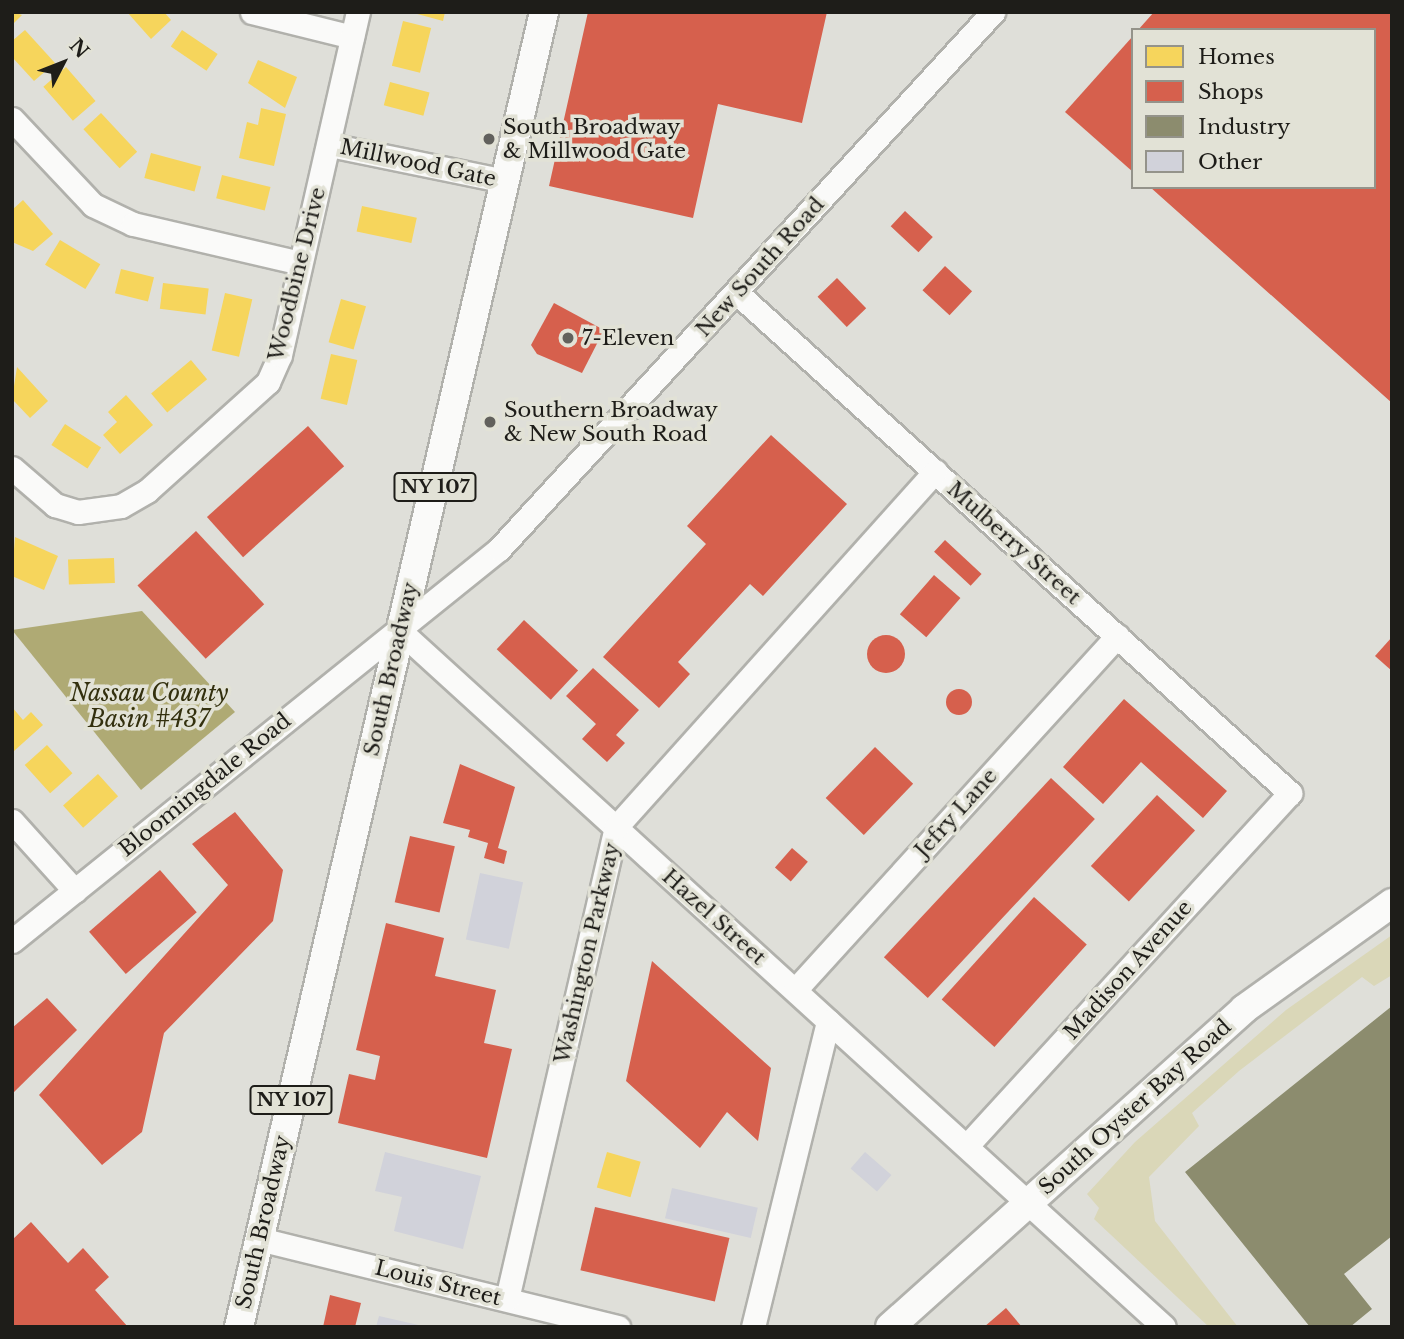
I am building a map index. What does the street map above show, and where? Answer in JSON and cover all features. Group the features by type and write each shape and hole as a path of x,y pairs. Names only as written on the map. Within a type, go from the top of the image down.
{"main road":[{"name":"South Broadway","path":"239,1327 544,12"},
{"name":"South Oyster Bay Road","path":"890,1327 1244,1009 1392,903"}],"street":[{"path":"252,12 352,37"},
{"name":"Woodbine Drive","path":"12,468 55,505 78,512 115,507 147,491 268,382 330,145 358,12"},
{"name":"New South Road","path":"400,631 499,549 993,12"},
{"path":"12,119 93,205 133,224 300,263"},
{"name":"Millwood Gate","path":"330,145 506,181"},
{"name":"Mulberry Street","path":"737,293 1290,793"},
{"name":"Washington Parkway","path":"507,1299 615,827 935,471"},
{"name":"Hazel Street","path":"400,631 1164,1327"},
{"name":"Bloomingdale Road","path":"12,941 400,631"},
{"name":"Jefry Lane","path":"795,990 1116,636"},
{"name":"Madison Avenue","path":"967,1146 1290,793"},
{"path":"12,821 75,891"},
{"path":"752,1327 828,1021"},
{"name":"Louis Street","path":"259,1239 618,1327"}],"shaded area":[{"path":"1392,935 1392,975 1374,986 1362,977 1239,1071 1192,1113 1199,1126 1149,1177 1155,1221 1238,1327 1209,1327 1094,1219 1099,1208 1087,1194 1135,1142 1286,1010"}],"water":[{"name":"Nassau County Basin #437","path":"142,611 235,712 141,790 12,630"}],"building: Homes":[{"path":"12,12 22,15 12,25"},
{"path":"127,12 164,12 171,20 151,39"},
{"path":"410,12 445,12 443,21"},
{"path":"403,21 431,28 420,73 392,66"},
{"path":"25,30 55,63 34,81 12,57 12,41"},
{"path":"182,30 218,54 206,71 171,47"},
{"path":"258,60 297,77 285,108 248,83"},
{"path":"66,67 96,101 73,121 43,87"},
{"path":"390,82 430,93 423,116 384,105"},
{"path":"261,108 286,114 274,166 239,158 247,122 258,125"},
{"path":"101,113 137,152 120,168 83,129"},
{"path":"151,153 201,166 194,192 144,178"},
{"path":"222,175 271,187 265,210 216,198"},
{"path":"23,200 53,234 33,251 12,242 12,210"},
{"path":"362,206 417,218 411,243 357,231"},
{"path":"60,240 100,264 85,289 45,265"},
{"path":"121,269 154,277 148,301 115,293"},
{"path":"163,283 209,289 205,314 160,309"},
{"path":"225,293 252,299 239,357 212,350"},
{"path":"341,299 366,306 354,349 329,342"},
{"path":"331,354 357,360 347,405 321,399"},
{"path":"191,360 207,379 167,413 151,393"},
{"path":"17,367 48,401 30,418 12,399"},
{"path":"126,395 153,425 120,454 103,435 117,422 108,412"},
{"path":"65,424 101,447 87,468 51,445"},
{"path":"15,537 58,556 44,590 12,576"},
{"path":"114,558 115,583 69,585 68,560"},
{"path":"12,707 23,720 31,712 43,725 14,751"},
{"path":"47,745 72,773 50,793 25,765"},
{"path":"98,774 118,796 83,828 63,805"},
{"path":"607,1152 641,1162 630,1197 597,1188"}],"building: Shops":[{"path":"588,12 827,12 802,123 718,104 693,218 549,186"},
{"path":"1154,12 1392,12 1392,403 1152,189 1376,189 1376,28 1140,28"},
{"path":"1131,38 1131,170 1065,112"},
{"path":"905,211 933,237 918,252 891,226"},
{"path":"945,266 972,291 950,315 922,290"},
{"path":"837,278 866,308 847,327 818,297"},
{"name":"7-Eleven","path":"554,303 604,330 582,373 537,354 531,345"},
{"path":"308,426 344,466 243,557 207,517"},
{"path":"771,435 847,504 763,596 750,584 678,662 690,674 659,708 603,657 706,544 687,526"},
{"path":"196,531 264,604 206,659 137,586"},
{"path":"945,540 982,574 971,586 934,552"},
{"path":"934,575 960,598 926,637 900,614"},
{"path":"524,620 578,670 551,700 497,649"},
{"path":"886,635 899,641 905,654 899,667 886,673 873,667 867,654 873,641"},
{"path":"1392,637 1392,671 1375,656"},
{"path":"593,668 639,710 616,735 625,743 607,762 582,739 596,724 566,696"},
{"path":"959,689 968,693 972,702 968,711 959,715 950,711 946,702 950,693"},
{"path":"1124,699 1227,791 1203,818 1141,762 1103,804 1063,767"},
{"path":"875,747 913,784 864,835 826,798"},
{"path":"460,764 515,787 498,848 507,851 504,864 484,858 488,843 468,837 470,830 443,823"},
{"path":"1051,778 1095,819 928,998 884,957"},
{"path":"1157,795 1195,830 1129,901 1091,866"},
{"path":"235,812 283,870 273,921 164,1033 142,1132 102,1165 39,1095 228,885 192,844"},
{"path":"410,836 455,846 440,913 395,902"},
{"path":"792,848 808,862 791,881 775,868"},
{"path":"160,870 197,912 126,974 89,932"},
{"path":"1034,897 1087,945 994,1047 942,1000"},
{"path":"386,923 444,938 435,976 496,990 484,1043 512,1049 487,1158 338,1123 349,1074 375,1080 380,1056 356,1050"},
{"path":"652,961 771,1068 758,1141 727,1112 700,1148 626,1081"},
{"path":"47,998 77,1030 12,1094 12,1028"},
{"path":"595,1207 729,1238 715,1301 580,1270"},
{"path":"31,1222 68,1263 83,1248 109,1277 95,1290 128,1327 12,1327 12,1240"},
{"path":"330,1295 361,1303 355,1327 323,1327"},
{"path":"1006,1308 1022,1327 984,1327"}],"building: Industry":[{"path":"1392,1006 1392,1236 1344,1274 1372,1309 1350,1327 1310,1327 1185,1172"}],"building: Other":[{"path":"480,873 523,882 509,949 466,940"},
{"path":"385,1152 481,1176 463,1249 394,1231 402,1197 375,1191"},
{"path":"865,1152 891,1175 877,1192 851,1169"},
{"path":"672,1188 758,1208 751,1238 665,1218"},
{"path":"379,1316 423,1326 423,1327 376,1327"}],"place":[{"name":"South Broadway & Millwood Gate","path":"489,139"},
{"name":"7-Eleven","path":"568,338"},
{"name":"Southern Broadway & New South Road","path":"490,422"}]}
